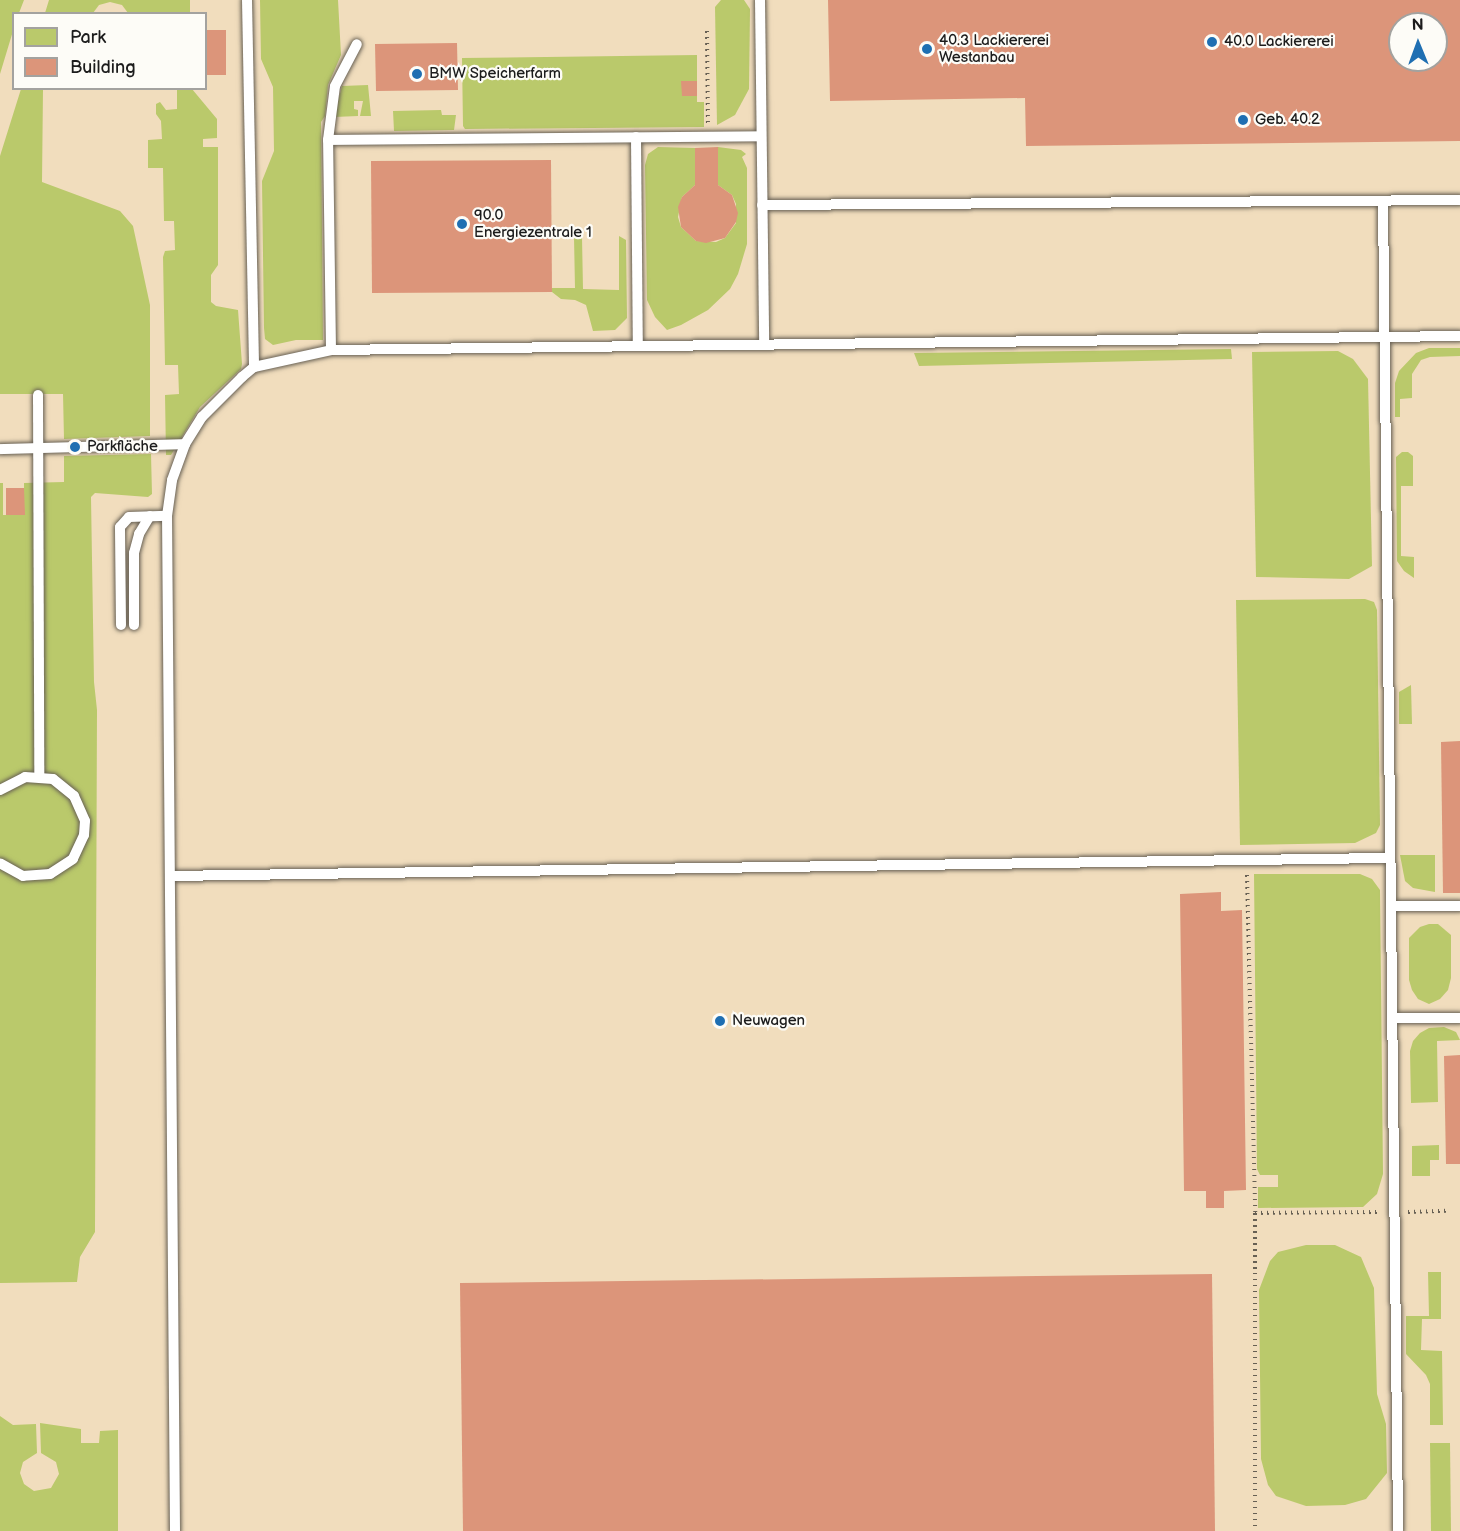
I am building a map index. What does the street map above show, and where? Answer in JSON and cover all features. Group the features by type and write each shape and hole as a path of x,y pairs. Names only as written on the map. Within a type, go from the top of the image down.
{"lane":[{"path":"247,0 254,367"},
{"path":"760,0 764,344"},
{"path":"331,350 328,140 335,86 357,44"},
{"path":"328,140 761,136"},
{"path":"636,137 638,346"},
{"path":"762,205 1460,200"},
{"path":"1383,201 1398,1531"},
{"path":"175,1531 167,516 172,480 184,444 202,417 254,367 331,350 1460,336"},
{"path":"38,395 39,776"},
{"path":"0,449 184,444"},
{"path":"134,625 134,553 139,534 150,516"},
{"path":"122,625 120,527 129,517 167,516"},
{"path":"0,790 12,781 39,776 65,786 81,807 84,835 80,848 63,868 44,876 23,876 0,863"},
{"path":"170,876 1390,858"},
{"path":"1391,906 1460,906"},
{"path":"1392,1018 1460,1018"}],"path":[{"path":"706,31 709,136"},
{"path":"1247,860 1254,1213 1255,1531"},
{"path":"1254,1213 1446,1211"}],"green space":[{"path":"0,0 24,0 19,12 12,12 12,34 0,74"},
{"path":"49,0 190,0 190,12 127,12 122,5 110,2 99,5 94,12 45,12"},
{"path":"260,0 338,0 341,55 328,85 325,116 321,122 323,340 296,340 273,345 265,339 262,181 274,151 273,87 261,59"},
{"path":"721,0 744,0 750,9 749,89 735,115 717,125 715,7"},
{"path":"697,55 697,102 704,102 704,127 465,129 463,126 462,58"},
{"path":"368,85 371,116 360,116 363,101 354,101 354,109 358,110 358,116 334,117 342,86"},
{"path":"21,90 43,90 42,182 120,211 133,226 150,305 150,436 64,439 63,394 0,394 0,156"},
{"path":"177,90 193,90 217,119 217,138 203,139 203,147 218,147 218,265 211,275 211,302 216,306 238,310 242,364 241,369 200,407 171,455 166,455 165,395 179,394 178,365 165,365 163,257 165,251 175,250 174,221 164,221 163,168 148,168 148,140 162,139 161,121 156,114 156,104 160,102 166,110 177,109"},
{"path":"441,110 442,115 456,115 454,130 394,131 393,111"},
{"path":"658,147 695,148 695,185 682,197 678,217 681,227 696,241 716,242 725,238 736,223 736,204 732,195 718,185 718,147 741,150 746,154 742,157 747,168 747,244 738,274 730,289 708,310 667,330 655,317 647,300 645,165 648,154"},
{"path":"619,236 626,240 627,318 615,330 593,331 586,305 575,300 561,299 552,292 552,288 575,288 574,237 582,237 583,289 619,290"},
{"path":"1429,348 1460,348 1460,356 1430,357 1421,360 1412,374 1412,398 1400,399 1400,417 1395,417 1395,383 1399,371 1416,353"},
{"path":"1231,349 1232,359 919,366 914,353"},
{"path":"1338,351 1353,359 1368,379 1372,566 1349,579 1256,577 1252,352"},
{"path":"1402,452 1408,452 1413,456 1413,486 1401,486 1401,556 1414,557 1414,578 1404,571 1397,561 1396,457"},
{"path":"151,454 152,494 148,497 95,493 91,497 94,682 97,710 95,1232 80,1257 77,1282 0,1283 0,483 3,483 3,515 24,515 24,483 64,482 64,456"},
{"path":"1365,599 1374,602 1377,610 1380,825 1376,833 1355,843 1240,845 1236,600"},
{"path":"1411,685 1412,724 1399,724 1399,692"},
{"path":"1400,855 1435,855 1435,892 1413,888 1405,881"},
{"path":"1254,874 1360,874 1372,879 1380,890 1383,1174 1377,1194 1363,1207 1258,1208 1258,1187 1278,1187 1278,1175 1260,1175 1257,1169"},
{"path":"1438,924 1451,935 1451,978 1448,990 1440,999 1429,1004 1418,999 1412,990 1409,980 1409,938 1420,927"},
{"path":"1444,1027 1456,1032 1460,1040 1437,1041 1438,1102 1411,1103 1410,1051 1413,1041 1429,1028"},
{"path":"1439,1145 1439,1160 1430,1160 1430,1176 1412,1176 1412,1146"},
{"path":"1306,1245 1335,1245 1361,1257 1374,1288 1377,1394 1386,1424 1387,1473 1366,1499 1345,1505 1306,1506 1276,1496 1268,1485 1261,1459 1259,1290 1270,1261 1278,1252"},
{"path":"1428,1272 1441,1272 1441,1319 1422,1319 1421,1350 1442,1351 1443,1425 1430,1425 1430,1384 1426,1375 1406,1354 1406,1316 1429,1316"},
{"path":"0,1416 13,1425 36,1424 37,1453 23,1462 20,1473 24,1484 34,1491 51,1488 59,1474 56,1462 41,1453 40,1423 81,1429 81,1443 99,1443 100,1431 118,1430 118,1531 0,1531"},
{"path":"1430,1443 1450,1443 1451,1531 1431,1531"}],"building":[{"path":"828,0 1460,0 1460,141 1026,146 1025,98 830,101"},
{"path":"207,30 226,30 226,75 207,75"},
{"name":"BMW Speicherfarm","path":"457,43 458,90 376,91 375,44"},
{"path":"681,81 697,81 697,96 682,96"},
{"path":"718,147 718,185 732,195 738,213 736,222 725,238 706,243 696,241 681,227 678,207 682,197 695,185 695,148"},
{"name":"90.0 Energiezentrale 1","path":"551,160 552,292 372,293 371,161"},
{"path":"6,488 24,488 25,515 6,515"},
{"path":"1460,741 1460,893 1443,893 1441,742"},
{"path":"1221,892 1221,911 1242,910 1246,1190 1224,1191 1224,1208 1206,1208 1206,1191 1184,1191 1180,894"},
{"path":"1460,1055 1460,1164 1446,1164 1444,1056"},
{"path":"1212,1274 1215,1531 463,1531 460,1283"}],"place":[{"name":"40.0 Lackiererei","path":"1212,42"},
{"name":"40.3 Lackiererei Westanbau","path":"927,49"},
{"name":"BMW Speicherfarm","path":"417,74"},
{"name":"Geb. 40.2","path":"1243,120"},
{"name":"90.0 Energiezentrale 1","path":"462,224"},
{"name":"Parkfläche","path":"75,447"},
{"name":"Neuwagen","path":"720,1021"}]}
